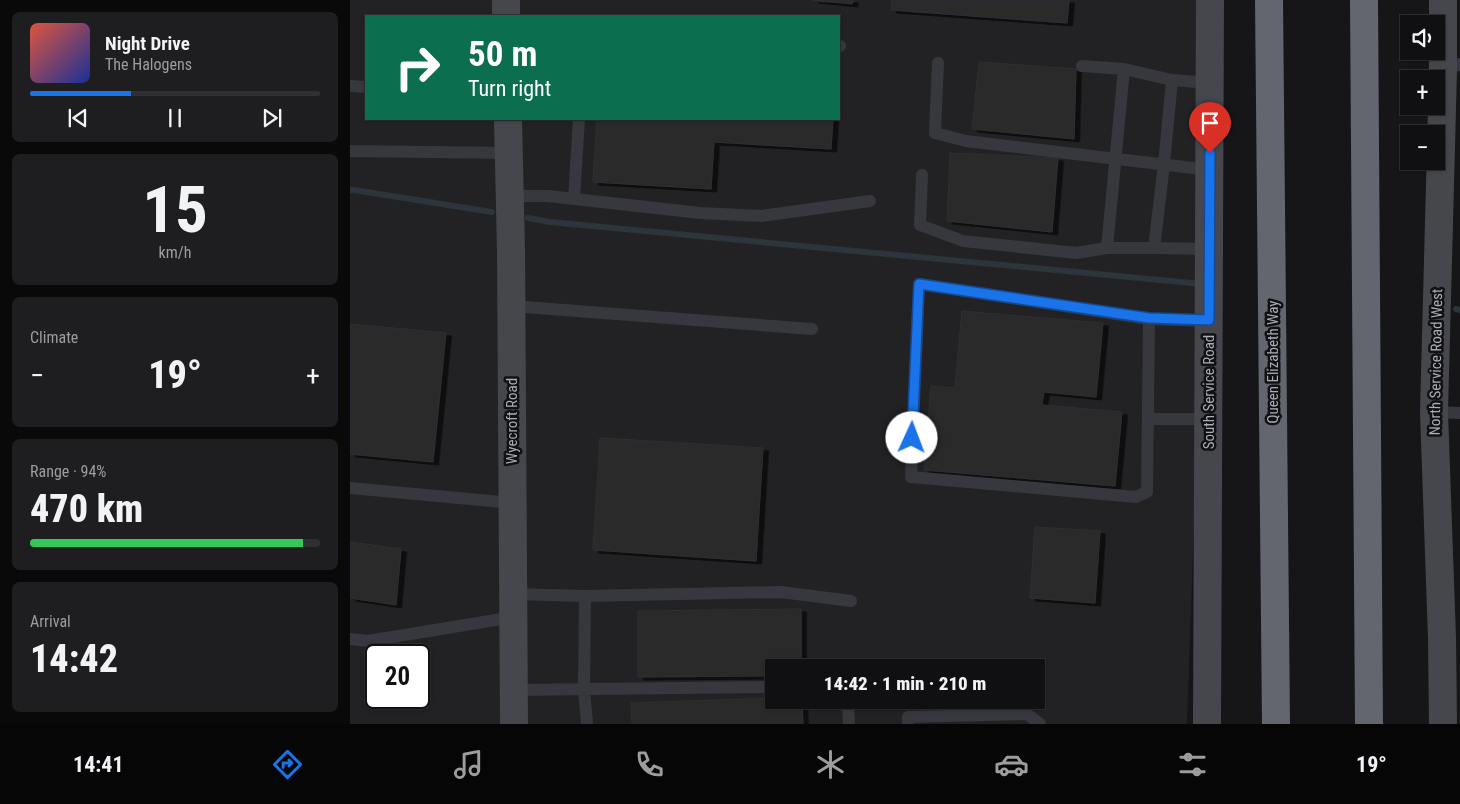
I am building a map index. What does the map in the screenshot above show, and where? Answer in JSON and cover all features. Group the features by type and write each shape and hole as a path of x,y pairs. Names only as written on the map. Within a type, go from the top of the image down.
{"highway":[{"name":"Queen Elizabeth Way","path":"1269,0 1276,724"},
{"path":"1364,0 1369,724"}],"street":[{"path":"506,0 506,15"},
{"name":"South Service Road","path":"1207,724 1210,0"},
{"name":"North Service Road West","path":"1443,724 1442,638 1452,68 1444,0"},
{"name":"Wyecroft Road","path":"508,120 512,306 514,724"}],"lane":[{"path":"938,64 935,133 966,141 1210,170"},
{"path":"1082,66 1124,70 1172,80 1210,83"},
{"path":"1107,248 1124,70"},
{"path":"1154,248 1172,80"},
{"path":"350,86 365,87"},
{"path":"574,199 579,120"},
{"path":"350,151 509,153"},
{"path":"922,175 920,225 963,240 1076,253 1107,248 1210,249"},
{"path":"510,196 548,196 700,213 761,216 870,201"},
{"path":"1149,318 1147,492 1136,497 911,477 919,284 1149,318 1209,320"},
{"path":"512,306 812,329"},
{"path":"1148,419 1209,419"},
{"path":"350,488 513,503"},
{"path":"350,638 368,641 514,605 586,596 781,592 851,601"},
{"path":"586,596 584,689 586,724"},
{"path":"514,690 765,687"},
{"path":"848,709 849,724"},
{"path":"908,724 908,716 1027,714 1040,724"}],"shaded area":[{"path":"350,0 1212,0 1187,724 350,724"}],"building":[{"path":"813,0 853,0 852,4"},
{"path":"892,0 1069,0 1067,23 891,10"},
{"path":"979,62 1076,69 1074,139 972,129"},
{"path":"597,120 833,120 831,149 714,142 711,189 593,182"},
{"path":"950,153 1058,158 1052,232 947,221"},
{"path":"962,311 1103,323 1096,397 1044,392 1042,405 1122,412 1115,486 924,470 931,386 955,388"},
{"path":"350,324 446,333 433,462 350,454"},
{"path":"600,438 763,448 756,561 593,550"},
{"path":"1035,527 1100,531 1095,603 1030,598"},
{"path":"350,542 401,549 396,605 350,598"},
{"path":"801,609 801,659 765,659 765,676 638,677 638,611"},
{"path":"765,698 765,709 802,709 803,724 632,724 631,703"}],"waterway":[{"path":"350,190 492,212"},
{"path":"528,218 550,222 1202,284"},
{"path":"1456,309 1460,310"}],"route":[{"path":"912,438 919,284 1149,318 1209,320 1210,153"}]}
